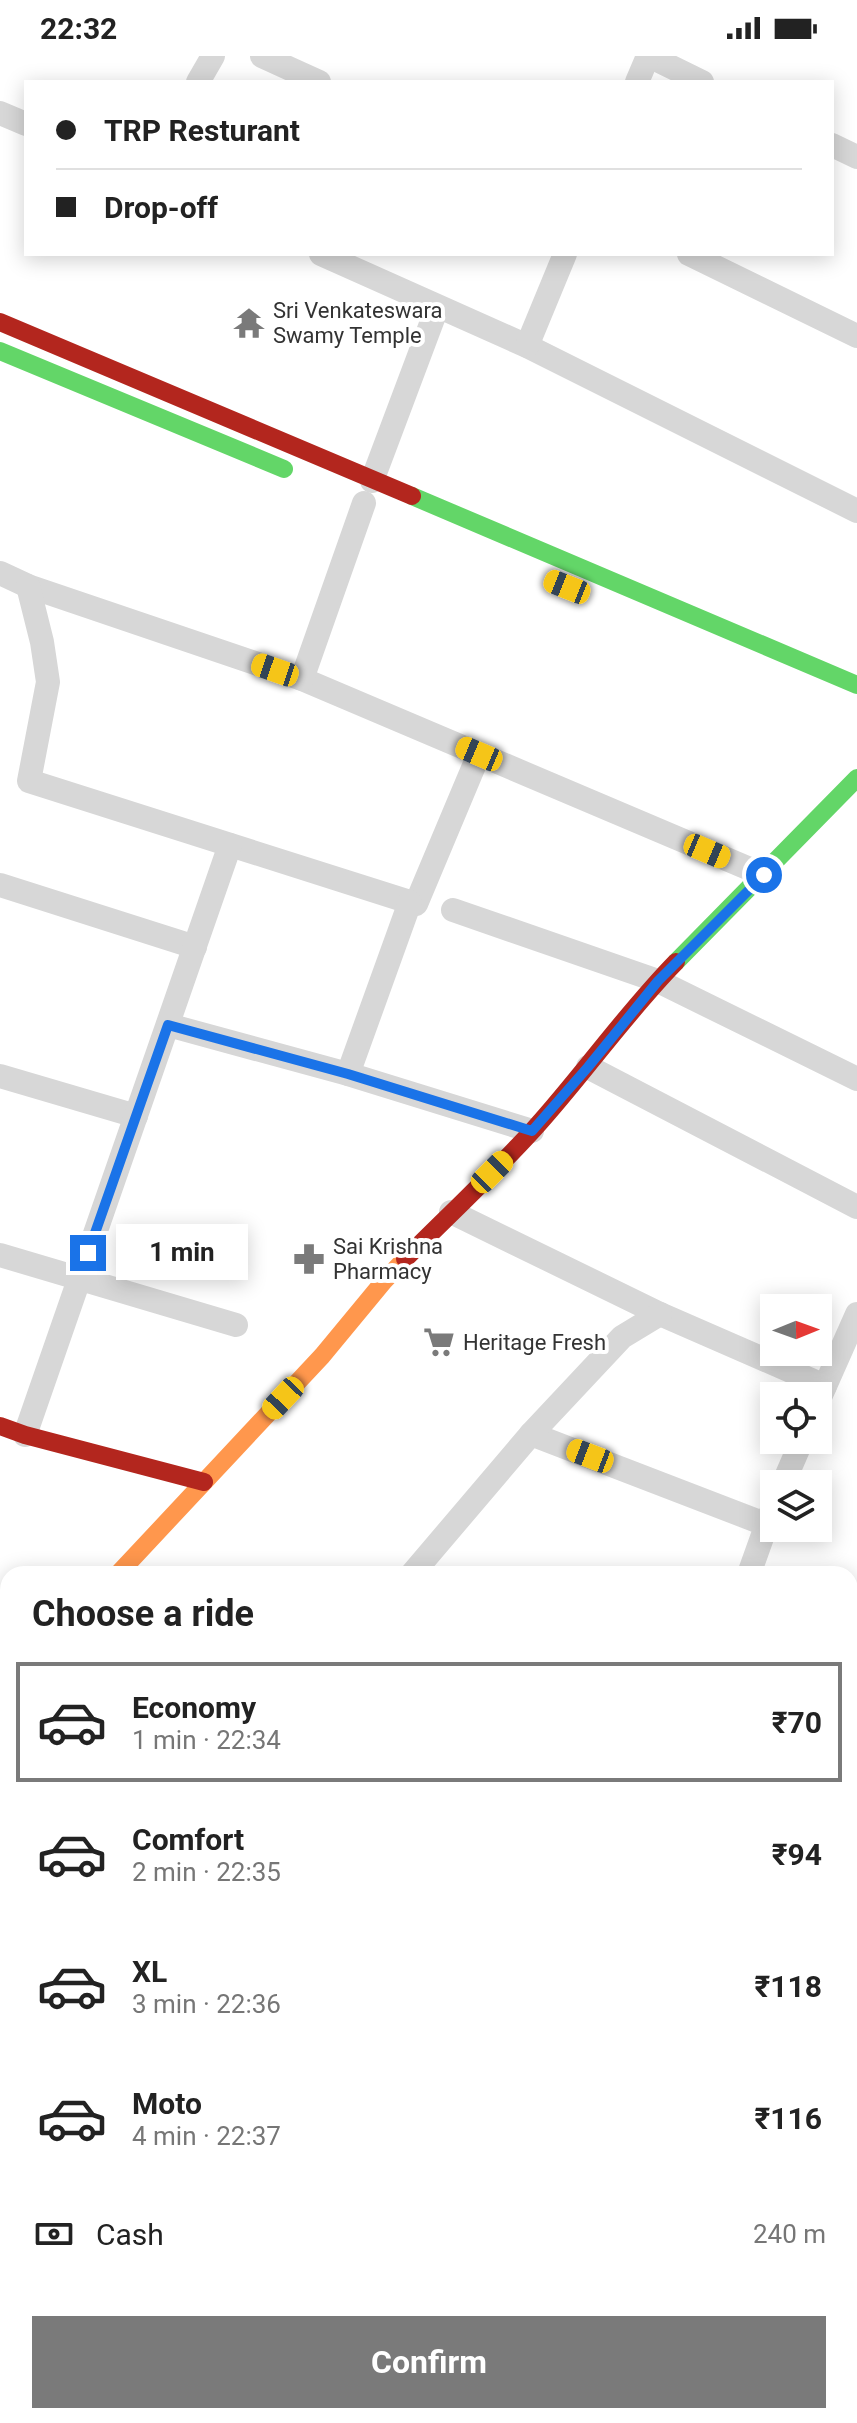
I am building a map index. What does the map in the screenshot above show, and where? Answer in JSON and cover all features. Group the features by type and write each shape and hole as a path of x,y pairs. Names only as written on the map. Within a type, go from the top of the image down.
{"street":[{"path":"199,80 213,56"},
{"path":"262,56 315,80"},
{"path":"638,80 648,56 698,80"},
{"path":"0,113 24,123"},
{"path":"834,146 857,157"},
{"path":"325,256 527,346 857,511"},
{"path":"527,346 564,256"},
{"path":"693,256 857,336"},
{"path":"302,679 437,308"},
{"path":"0,322 366,497 857,685"},
{"path":"0,351 306,478"},
{"path":"0,573 28,586 302,679 764,875"},
{"path":"28,586 48,682 29,781 416,904 479,754"},
{"path":"125,1566 322,1356 384,1281 532,1131 658,981 857,778"},
{"path":"25,1435 230,845"},
{"path":"0,885 195,947"},
{"path":"348,1074 410,902"},
{"path":"453,910 658,981 857,1079"},
{"path":"168,1025 348,1074 532,1131"},
{"path":"588,1067 857,1207"},
{"path":"0,1076 136,1116"},
{"path":"451,1212 798,1382"},
{"path":"0,1255 236,1325"},
{"path":"419,1566 531,1434 622,1337 660,1314"},
{"path":"827,1382 857,1314"},
{"path":"0,1426 204,1482"},
{"path":"531,1434 760,1511"},
{"path":"752,1566 760,1542"}],"traffic: fast":[{"path":"0,351 284,469"},
{"path":"412,496 857,685"},
{"path":"676,962 857,778"}],"traffic: slow":[{"path":"125,1566 322,1356 405,1259"}],"traffic: jam":[{"path":"0,322 412,496"},
{"path":"405,1259 534,1129 676,962"},
{"path":"0,1426 204,1482"}],"place":[{"name":"Sri Venkateswara Swamy Temple","path":"249,323"},
{"name":"Sai Krishna Pharmacy","path":"309,1259"},
{"name":"Heritage Fresh","path":"439,1342"}],"route":[{"path":"88,1253 168,1025 348,1074 532,1131 658,981 764,875"}]}
